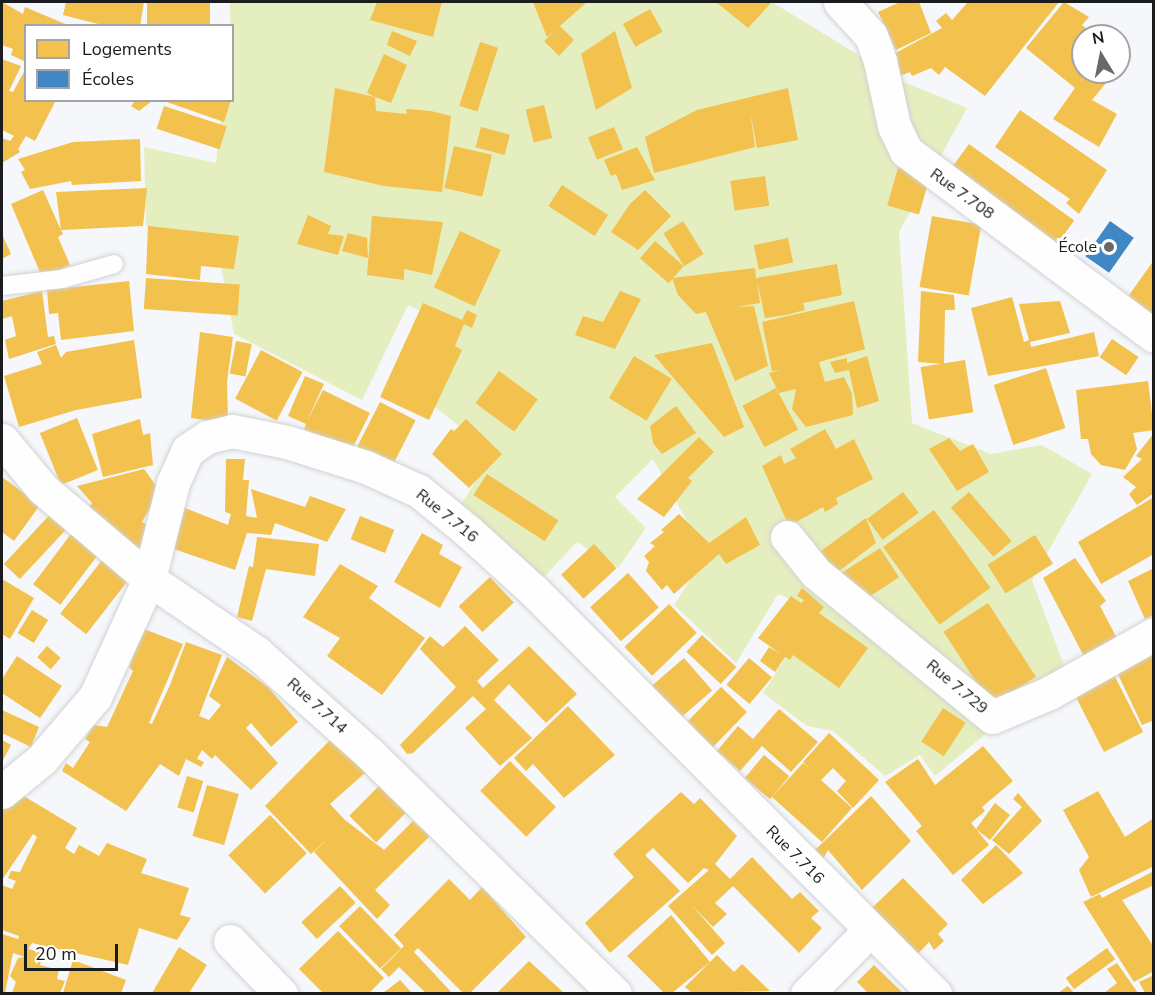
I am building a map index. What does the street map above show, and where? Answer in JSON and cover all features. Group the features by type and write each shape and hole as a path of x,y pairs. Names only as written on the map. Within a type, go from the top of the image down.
{"street":[{"name":"Rue 7.708","path":"840,2 871,36 880,61 894,126 906,151 1154,336"},
{"name":"Rue 7.716","path":"2,792 42,759 95,697 149,579 173,483 188,450 207,437 232,431 287,442 366,467 419,491 534,591 935,993"},
{"name":"Rue 7.714","path":"2,440 43,489 149,579 257,653 335,723 615,993"},
{"name":"Rue 7.729","path":"788,537 816,573 992,717 1049,693 1154,634"},
{"path":"807,993 870,930"},
{"path":"230,941 281,993"}],"lane":[{"path":"2,285 62,279 114,264"}],"green space":[{"path":"230,2 772,2 899,80 967,108 899,232 912,423 991,454 1042,445 1092,474 1032,580 1065,668 935,776 920,755 885,776 833,731 807,726 763,693 816,609 778,594 736,663 674,605 706,556 653,459 615,497 646,528 618,568 577,542 540,581 453,516 494,454 430,403 456,328 408,305 362,400 234,334 216,240 146,226 144,147 216,163 222,102 234,102 234,24 230,24"}],"building: Logements":[{"path":"2,2 23,14 25,7 65,24 24,24 24,61 11,55 13,49 2,45"},
{"path":"66,2 144,2 140,24 98,24 63,15"},
{"path":"147,2 210,2 210,24 147,24"},
{"path":"377,2 442,2 433,37 370,20"},
{"path":"533,2 587,2 560,26 574,40 559,56 544,41 555,31 547,37"},
{"path":"716,2 772,2 748,28"},
{"path":"900,2 919,2 931,33 896,50 878,12"},
{"path":"968,2 1059,2 985,96 945,67 939,75 931,68 912,76 910,72 897,77 888,57 942,28 936,21 946,13 952,20"},
{"path":"1064,2 1089,17 1083,24 1071,24 1071,84 1105,84 1092,100 1117,114 1099,147 1053,119 1075,88 1026,48"},
{"path":"650,9 663,32 635,47 623,24"},
{"path":"392,31 417,41 410,56 387,45"},
{"path":"615,31 632,88 596,110 581,54"},
{"path":"480,42 498,48 477,112 459,106"},
{"path":"384,54 407,65 391,103 367,93"},
{"path":"2,59 21,66 9,91 13,92 24,72 24,102 55,102 35,141 26,136 18,149 20,152 2,163 2,138 10,141 14,136 2,130"},
{"path":"335,88 375,97 376,111 407,114 406,109 431,111 451,116 442,192 384,186 324,172"},
{"path":"788,88 798,140 757,148 750,111 755,147 654,173 645,137 697,110"},
{"path":"134,102 151,102 139,111 131,106"},
{"path":"167,102 230,102 224,122"},
{"path":"544,105 552,138 534,143 526,110"},
{"path":"164,106 227,126 219,149 157,129"},
{"path":"1020,110 1107,170 1079,214 1066,203 1070,199 995,147"},
{"path":"481,127 510,135 505,155 476,147"},
{"path":"614,127 623,149 597,160 588,137"},
{"path":"140,139 141,181 72,185 71,181 30,189 21,172 25,170 18,159 73,142"},
{"path":"969,144 1074,220 1056,245 951,169"},
{"path":"454,146 492,155 482,197 444,188"},
{"path":"637,147 655,180 622,190 616,174 611,176 604,160"},
{"path":"898,168 930,177 919,215 887,205"},
{"path":"765,176 769,206 735,211 730,181"},
{"path":"562,185 608,215 595,236 548,206"},
{"path":"147,188 143,226 61,230 56,192"},
{"path":"43,190 63,234 58,237 70,265 42,277 11,204"},
{"path":"645,190 671,216 638,250 611,232 630,204"},
{"path":"308,215 331,226 328,234 344,236 338,255 297,244"},
{"path":"372,216 443,222 432,275 404,269 404,280 367,275"},
{"path":"932,216 981,225 969,296 919,287"},
{"path":"683,221 704,254 684,266 663,233"},
{"path":"148,226 239,236 234,269 201,266 200,280 146,274"},
{"path":"460,231 501,250 475,306 434,287"},
{"path":"348,233 367,238 368,258 342,251"},
{"path":"2,234 11,254 2,259"},
{"path":"788,238 793,262 759,270 754,245"},
{"path":"655,241 684,266 669,283 640,258"},
{"path":"1154,260 1154,316 1127,298"},
{"path":"837,264 842,295 803,303 805,310 786,315 765,318 757,280 760,303 736,307 754,306 768,366 735,381 706,312 696,314 678,295 672,278 755,268 756,278"},
{"path":"146,278 240,285 238,315 144,309"},
{"path":"129,281 134,331 61,340 58,313 49,314 47,290"},
{"path":"42,291 48,337 54,336 56,344 9,359 5,340 16,336 12,316 2,319 2,301"},
{"path":"620,291 641,299 615,349 575,335 583,316 603,322"},
{"path":"921,291 954,295 955,310 945,310 944,364 918,362"},
{"path":"1012,297 1024,342 1029,340 1019,304 1060,301 1070,333 1030,342 1031,347 1094,332 1099,356 988,376 971,308"},
{"path":"854,301 865,349 819,362 825,382 844,377 852,394 853,415 806,427 792,409 796,389 779,393 769,373 780,370 772,371 762,322"},
{"path":"423,303 462,320 467,310 477,315 472,328 464,324 455,346 462,350 429,420 380,397"},
{"path":"200,332 233,337 227,382 228,423 191,418"},
{"path":"1112,339 1139,357 1126,375 1100,357"},
{"path":"134,340 142,398 76,410 19,427 4,376 42,364 37,352 56,345 61,358 66,352"},
{"path":"236,341 252,344 245,376 230,373"},
{"path":"712,343 744,427 724,437 654,355"},
{"path":"261,350 302,372 277,421 235,399"},
{"path":"634,356 672,379 646,421 609,398"},
{"path":"867,356 879,401 857,408 849,370 835,373 830,362 847,358 847,363"},
{"path":"965,360 973,412 929,419 921,367"},
{"path":"1046,368 1065,428 1013,445 994,385"},
{"path":"499,371 538,399 514,432 475,403"},
{"path":"305,376 324,384 307,421 323,390 370,413 350,453 304,429 306,424 288,416"},
{"path":"1148,381 1154,430 1133,433 1137,449 1125,470 1101,465 1091,454 1088,439 1081,439 1076,390"},
{"path":"776,388 798,429 765,447 742,406"},
{"path":"380,402 416,420 389,472 354,454"},
{"path":"676,406 696,433 662,454 653,443 650,426"},
{"path":"77,418 98,470 61,485 40,433"},
{"path":"140,419 143,435 150,433 153,465 103,477 92,434"},
{"path":"466,419 502,454 469,488 432,454 451,429 454,431"},
{"path":"825,429 836,449 854,439 873,479 836,498 838,504 825,512 823,507 789,526 762,466 781,455 784,464 796,458 790,449"},
{"path":"1154,433 1154,493 1137,505 1129,494 1136,487 1123,477 1142,459 1136,456"},
{"path":"699,437 714,452 688,478 692,481 664,517 637,499"},
{"path":"949,438 960,451 973,444 989,472 957,491 929,449"},
{"path":"226,459 245,459 243,480 249,480 246,516 257,518 251,489 305,507 310,496 346,509 327,542 275,523 271,535 247,533 235,570 171,548 185,508 228,525 231,514 225,512"},
{"path":"144,469 160,491 142,522 151,527 139,551 87,510 92,503 77,486"},
{"path":"487,474 558,520 545,541 473,495"},
{"path":"2,477 40,505 14,541 2,532"},
{"path":"903,492 919,513 883,540 867,519"},
{"path":"969,492 1012,541 994,557 951,508"},
{"path":"1154,497 1154,554 1101,584 1078,542"},
{"path":"57,507 73,522 20,579 4,564"},
{"path":"934,510 990,588 939,625 883,547"},
{"path":"679,514 709,543 746,517 760,545 726,564 719,554 674,594 667,585 662,590 646,571 649,562 644,556 655,546 650,543 664,532 661,530"},
{"path":"360,516 394,530 385,553 351,539"},
{"path":"866,518 876,543 835,574 821,551"},
{"path":"74,530 101,550 60,605 33,584"},
{"path":"422,533 443,545 439,554 462,567 440,608 394,582"},
{"path":"1035,535 1053,564 1006,594 988,565"},
{"path":"257,537 319,544 315,576 266,569 252,621 237,617 249,566 253,567"},
{"path":"594,544 617,568 584,599 561,575"},
{"path":"880,548 899,577 854,607 835,577"},
{"path":"110,550 136,570 86,634 60,614"},
{"path":"1075,558 1106,601 1100,606 1120,644 1087,662 1043,578"},
{"path":"340,564 378,586 369,598 425,638 382,695 327,656 340,638 303,617"},
{"path":"1154,568 1154,615 1145,619 1128,581"},
{"path":"628,573 659,607 621,641 590,607"},
{"path":"490,577 514,603 482,632 459,606"},
{"path":"2,579 34,598 10,639 2,634"},
{"path":"802,588 824,607 819,613 868,648 839,688 793,655 790,660 785,657 775,672 760,661 769,647 782,655 758,638 791,596 801,603 804,600 797,596"},
{"path":"988,603 1036,677 991,706 944,632"},
{"path":"669,604 697,633 652,676 624,647"},
{"path":"32,610 48,620 34,643 18,633"},
{"path":"465,626 499,660 477,681 483,688 529,646 577,694 546,723 509,684 494,700 532,738 500,766 465,728 486,709 473,696 413,753 407,754 400,745 456,687 420,649 430,636 443,647"},
{"path":"144,629 183,644 149,723 152,724 170,685 186,642 222,655 199,716 209,720 221,705 209,696 227,657 268,687 298,722 271,747 251,723 246,728 278,763 251,790 215,755 212,759 202,750 197,759 204,762 201,767 186,759 179,776 160,764 126,811 62,771 66,763 73,768 90,742 85,739 94,725 107,727 133,671 129,667"},
{"path":"702,635 736,667 721,684 686,652"},
{"path":"47,646 61,658 51,669 37,657"},
{"path":"1154,650 1154,720 1142,725 1115,668"},
{"path":"17,656 62,686 40,718 2,693 2,679"},
{"path":"684,658 712,690 679,719 651,687"},
{"path":"749,658 772,677 749,704 727,685"},
{"path":"1110,667 1143,732 1104,752 1071,687"},
{"path":"721,687 747,712 712,748 686,723"},
{"path":"568,706 615,755 564,798 533,764 526,771 514,758"},
{"path":"943,708 966,723 944,756 921,742"},
{"path":"779,709 818,742 791,772 762,746 740,771 717,751 738,726 753,739"},
{"path":"2,710 39,727 31,747 2,733"},
{"path":"829,733 879,780 853,808 837,791 846,781 833,768 821,780 852,808 822,842 772,797 803,763 810,769 803,762"},
{"path":"333,737 366,772 330,804 345,820 384,850 413,821 430,836 375,890 390,905 377,919 314,852 328,838 311,854 265,806"},
{"path":"2,740 11,745 2,762"},
{"path":"983,746 1013,781 982,807 985,811 971,823 989,845 953,875 916,831 922,826 885,782 918,759 935,785"},
{"path":"764,755 789,776 770,799 745,778"},
{"path":"510,761 556,807 526,837 480,791"},
{"path":"187,776 203,781 194,813 177,808"},
{"path":"207,785 239,794 224,845 192,836"},
{"path":"379,786 406,813 376,843 349,816"},
{"path":"1098,791 1125,837 1154,818 1154,866 1091,897 1079,870 1089,857 1063,810"},
{"path":"17,792 77,828 65,848 74,854 79,845 99,856 107,843 147,859 141,873 189,888 180,915 191,918 177,940 139,928 128,965 32,943 28,949 43,953 40,965 59,970 57,979 65,981 60,993 12,993 16,982 10,976 18,958 25,957 13,953 5,993 2,993 2,934 18,939 19,936 2,930 2,885 12,889 16,881 8,878 11,871 20,872 37,837 33,834 2,880 2,810"},
{"path":"681,792 694,804 700,798 737,836 715,864 730,879 752,857 792,899 800,892 819,911 811,918 822,928 799,953 733,886 715,903 727,914 713,927 690,903 725,943 712,955 668,906 709,870 704,868 688,883 653,848 645,855 680,891 610,953 585,923 634,877 613,854"},
{"path":"1018,793 1042,821 1009,854 992,840 1022,807 1013,799"},
{"path":"871,796 911,841 862,890 828,850 823,859 815,850"},
{"path":"995,803 1010,815 990,840 976,829"},
{"path":"270,815 307,853 265,893 228,855"},
{"path":"996,845 1023,873 983,904 961,880"},
{"path":"1154,871 1154,885 1122,900 1154,947 1154,971 1134,982 1083,902 1100,894 1102,898"},
{"path":"903,878 948,924 938,934 944,941 934,950 929,942 916,956 870,910"},
{"path":"449,879 470,900 482,887 526,937 470,993 463,993 418,948 414,952 452,993 426,993 399,967 389,977 381,969 404,946 394,935"},
{"path":"340,886 356,903 317,939 301,922"},
{"path":"360,906 401,948 380,969 339,926"},
{"path":"671,915 710,962 672,993 664,993 627,956"},
{"path":"338,931 384,978 369,993 323,993 299,969"},
{"path":"179,947 207,965 189,993 152,993"},
{"path":"1107,948 1115,959 1074,989 1066,978"},
{"path":"717,955 734,972 742,964 770,991 692,993 685,987"},
{"path":"73,960 126,980 121,993 63,993"},
{"path":"529,961 564,993 497,993"},
{"path":"1117,963 1138,993 1104,993 1117,983 1107,969"},
{"path":"874,965 903,993 868,993 857,982"},
{"path":"1154,975 1154,993 1145,993 1139,982"},
{"path":"400,980 412,993 383,993"},
{"path":"1068,986 1074,993 1058,993"}],"building: Écoles":[{"name":"École","path":"1110,221 1134,238 1109,273 1085,256"}],"place":[{"name":"École","path":"1109,247"}]}
